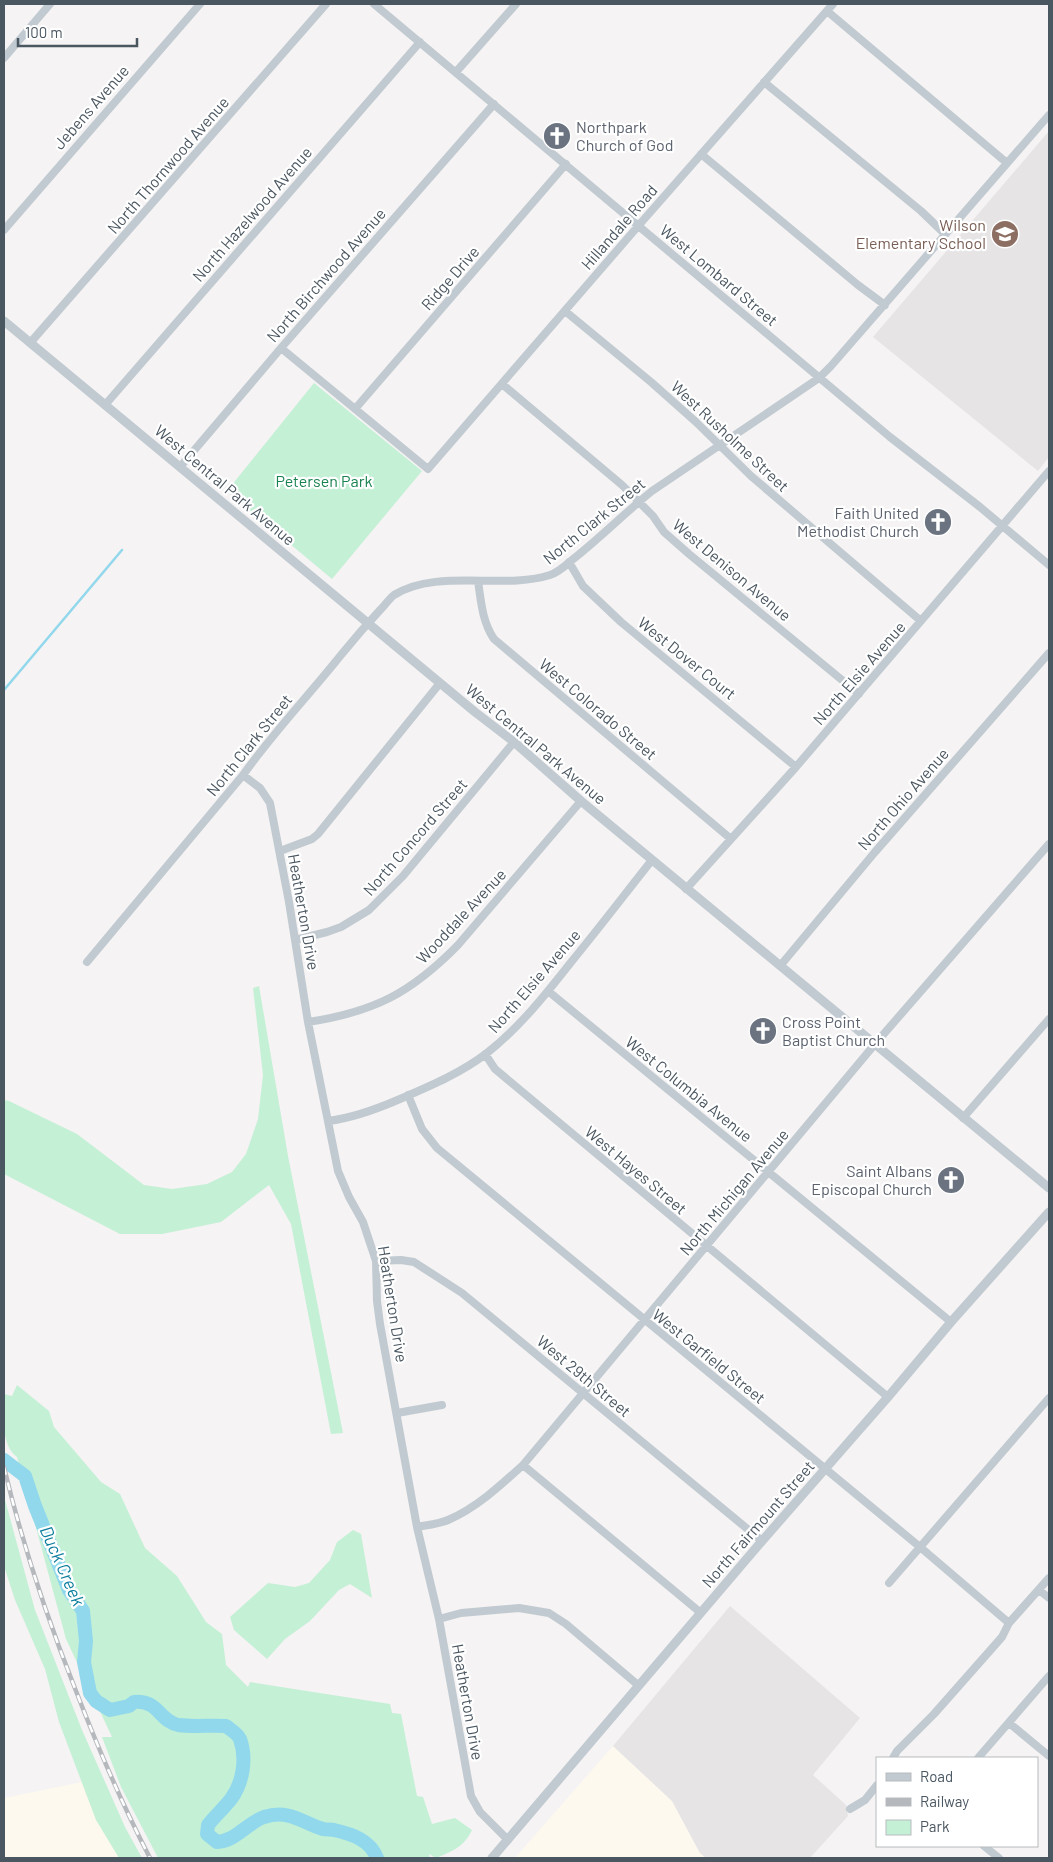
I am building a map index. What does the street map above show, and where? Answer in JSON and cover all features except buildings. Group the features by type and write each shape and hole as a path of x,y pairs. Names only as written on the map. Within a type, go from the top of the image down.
{"street":[{"path":"4,58 50,4"},
{"name":"Jebens Avenue","path":"4,230 200,4"},
{"name":"North Thornwood Avenue","path":"30,343 326,4"},
{"name":"West Lombard Street","path":"374,4 819,378 1049,565"},
{"path":"456,72 516,4"},
{"name":"Hillandale Road","path":"355,409 428,469 638,225 833,4"},
{"path":"826,11 1008,163"},
{"name":"North Hazelwood Avenue","path":"105,405 420,42"},
{"path":"764,82 945,234"},
{"name":"North Birchwood Avenue","path":"180,467 494,104"},
{"name":"North Clark Street","path":"87,962 244,775 262,749 393,596 417,585 452,581 540,578 552,574 569,562 604,534 639,502 719,444 819,378 885,305 1049,115"},
{"path":"701,154 858,285 885,305"},
{"name":"Ridge Drive","path":"355,409 566,164"},
{"name":"West Rusholme Street","path":"565,311 651,382 719,444 750,476 921,621"},
{"name":"West Central Park Avenue","path":"4,321 440,683 514,742 686,889 1049,1188"},
{"path":"281,348 355,409"},
{"name":"West Denison Avenue","path":"502,384 622,485 664,532 689,554 859,694"},
{"name":"North Elsie Avenue","path":"686,889 796,767 1049,471"},
{"name":"West Dover Court","path":"569,562 583,586 621,622 796,767"},
{"name":"West Colorado Street","path":"478,581 483,615 488,630 494,639 731,839"},
{"name":"North Ohio Avenue","path":"780,966 875,852 1049,653"},
{"path":"280,850 312,839 318,834 440,683"},
{"name":"North Concord Street","path":"295,940 341,927 369,910 403,876 514,742"},
{"name":"Heatherton Drive","path":"244,775 260,788 270,803 280,850 308,1022 338,1171 362,1222 376,1261 377,1301 380,1324 417,1527 439,1619 471,1796 480,1812 508,1840"},
{"name":"Wooddale Avenue","path":"308,1022 335,1018 381,1003 413,985 436,967 458,945 581,801"},
{"name":"North Michigan Avenue","path":"417,1527 446,1521 462,1513 493,1492 523,1465 876,1044 1049,844"},
{"name":"North Elsie Avenue","path":"328,1121 345,1119 408,1096 460,1070 485,1054 524,1018 548,991 652,860"},
{"name":"West Columbia Avenue","path":"548,991 952,1322"},
{"path":"963,1118 1049,1018"},
{"name":"West Hayes Street","path":"485,1054 495,1069 888,1398"},
{"name":"West Garfield Street","path":"408,1096 422,1129 437,1148 920,1547 1009,1623"},
{"name":"North Fairmount Street","path":"492,1858 762,1541 1049,1212"},
{"name":"West 29th Street","path":"376,1261 401,1260 414,1262 462,1292 762,1541"},
{"path":"889,1583 1049,1398"},
{"path":"397,1413 442,1405"},
{"path":"523,1465 701,1613"},
{"path":"894,1757 1002,1637 1009,1623 1049,1578"},
{"path":"1039,1590 1049,1598"},
{"path":"439,1619 461,1613 519,1608 550,1613 566,1624 638,1685"},
{"path":"979,1757 1049,1676"},
{"path":"1009,1722 1049,1756"},
{"path":"850,1809 865,1800 876,1787"},
{"path":"985,1847 999,1858"}],"shaded area":[{"name":"Wilson Elementary School","path":"1049,131 1049,457 1038,471 873,337"},
{"path":"730,1606 860,1718 813,1775 846,1805 848,1816 810,1858 706,1858 700,1853 672,1801 613,1746"},
{"path":"613,1746 672,1801 700,1853 706,1858 515,1858"},
{"path":"92,1780 129,1858 4,1858 4,1798"}],"green space":[{"name":"Petersen Park","path":"314,383 422,471 332,579 227,491"},
{"path":"259,986 288,1156 343,1433 331,1434 291,1224 269,1185 221,1222 162,1234 120,1234 4,1174 4,1100 77,1134 144,1185 172,1189 207,1184 232,1172 246,1154 258,1119 263,1075 253,988"},
{"path":"17,1385 49,1411 54,1427 101,1482 120,1494 145,1548 177,1576 206,1622 222,1634 226,1665 248,1687 250,1682 390,1704 392,1713 401,1714 417,1796 423,1797 432,1824 455,1818 472,1830 462,1844 453,1851 436,1858 429,1854 430,1858 158,1858 121,1787 102,1737 112,1737 66,1639 17,1457 5,1437 4,1394 12,1396"},
{"path":"4,1496 35,1610 82,1730 125,1827 142,1858 119,1858 96,1820 59,1722 45,1669 15,1600 4,1566"},
{"path":"353,1530 361,1534 372,1598 350,1584 339,1590 310,1621 285,1639 267,1659 234,1630 230,1617 268,1583 295,1587 309,1583 330,1560 337,1542"}],"waterway":[{"path":"4,690 122,550"},
{"name":"Duck Creek","path":"4,1460 25,1476 69,1590 83,1611 86,1641 84,1662 90,1693 96,1701 110,1710 129,1706 134,1702 142,1702 154,1707 172,1723 184,1726 226,1726 239,1737 243,1754 241,1778 231,1799 208,1825 207,1834 217,1842 224,1841 264,1817 288,1815 323,1829 354,1836 365,1842 377,1858"}],"railway":[{"path":"4,1467 27,1552 65,1664 111,1776 150,1858"}],"place":[{"name":"Northpark Church of God","path":"557,136"},
{"name":"Wilson Elementary School","path":"1005,234"},
{"name":"Faith United Methodist Church","path":"938,522"},
{"name":"Cross Point Baptist Church","path":"763,1031"},
{"name":"Saint Albans Episcopal Church","path":"951,1180"}]}
